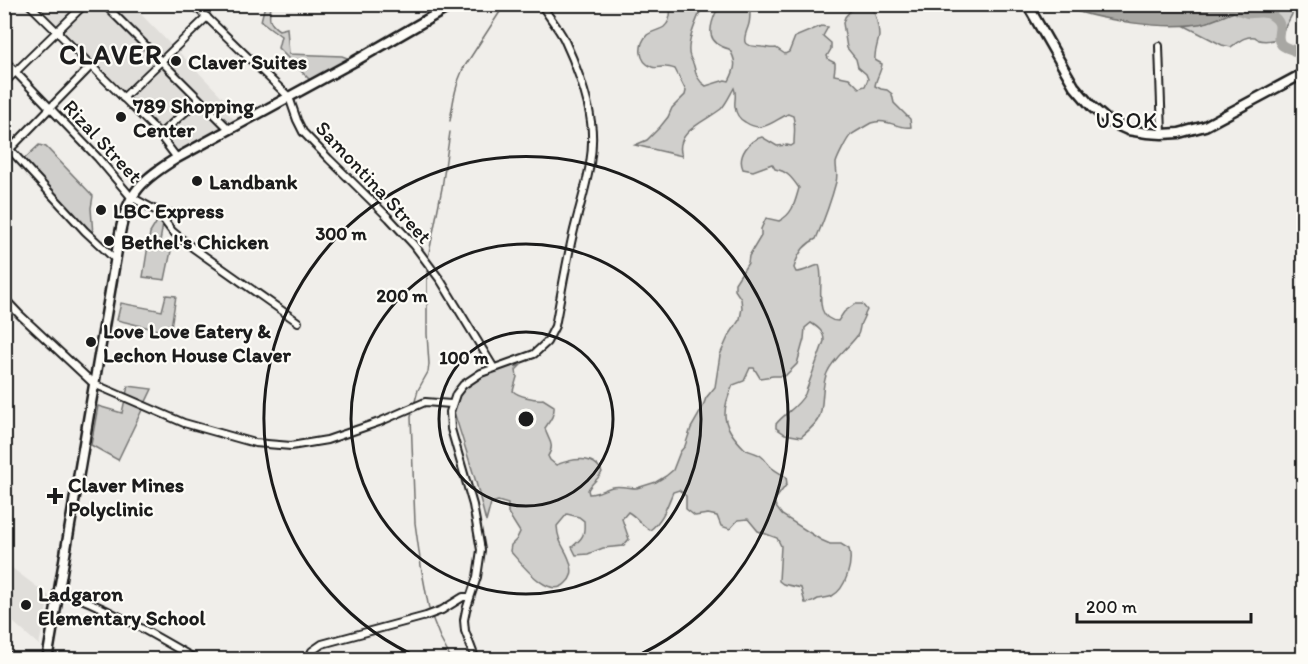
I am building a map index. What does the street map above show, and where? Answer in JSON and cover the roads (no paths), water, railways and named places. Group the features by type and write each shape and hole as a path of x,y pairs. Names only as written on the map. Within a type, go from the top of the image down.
{"highway":[{"path":"47,660 124,212 131,197 150,176 177,158 355,62 454,4"},
{"path":"1027,4 1074,86 1108,121 1128,130 1162,134 1205,126 1304,73"}],"street":[{"path":"29,4 160,134 177,158"},
{"path":"4,83 85,4"},
{"path":"104,4 229,129"},
{"name":"Samontina Street","path":"193,4 289,97 303,132 414,245 441,281 494,368"},
{"path":"476,660 464,626 465,614 477,577 481,550 473,504 451,429 451,405 463,385 481,373 534,354 552,334 586,182 593,138 586,100 564,39 541,4"},
{"path":"123,98 207,17"},
{"path":"1159,46 1162,134"},
{"name":"Rizal Street","path":"4,60 108,169 131,197 156,212 172,231 189,245 298,322"},
{"path":"10,149 91,66"},
{"path":"160,134 200,100"},
{"path":"4,143 85,231 116,260"},
{"path":"4,298 94,384 184,423 255,443 291,446 327,440 380,422 425,402 451,405"},
{"path":"58,590 118,616 197,660"},
{"path":"308,660 312,651 322,644 426,616 442,610 462,597 470,597"}],"waterway":[{"path":"450,121 456,88 463,69 505,4"},
{"path":"1238,10 1271,15 1279,22 1278,37 1281,44 1304,56"},
{"path":"428,258 450,132"},
{"path":"414,405 418,390 428,372 429,364 427,266"},
{"path":"413,410 411,417 415,523 429,609"},
{"path":"432,617 452,660"}],"place":[{"name":"Claver Suites","path":"176,61"},
{"name":"789 Shopping Center","path":"121,117"},
{"name":"Landbank","path":"197,181"},
{"name":"LBC Express","path":"101,210"},
{"name":"Bethel's Chicken","path":"109,241"},
{"name":"Love Love Eatery & Lechon House Claver","path":"91,342"},
{"name":"Claver Mines Polyclinic","path":"55,496"},
{"name":"Ladgaron Elementary School","path":"26,605"}],"district":[{"name":"CLAVER","path":"111,54"},
{"name":"USOK","path":"1127,120"}]}
